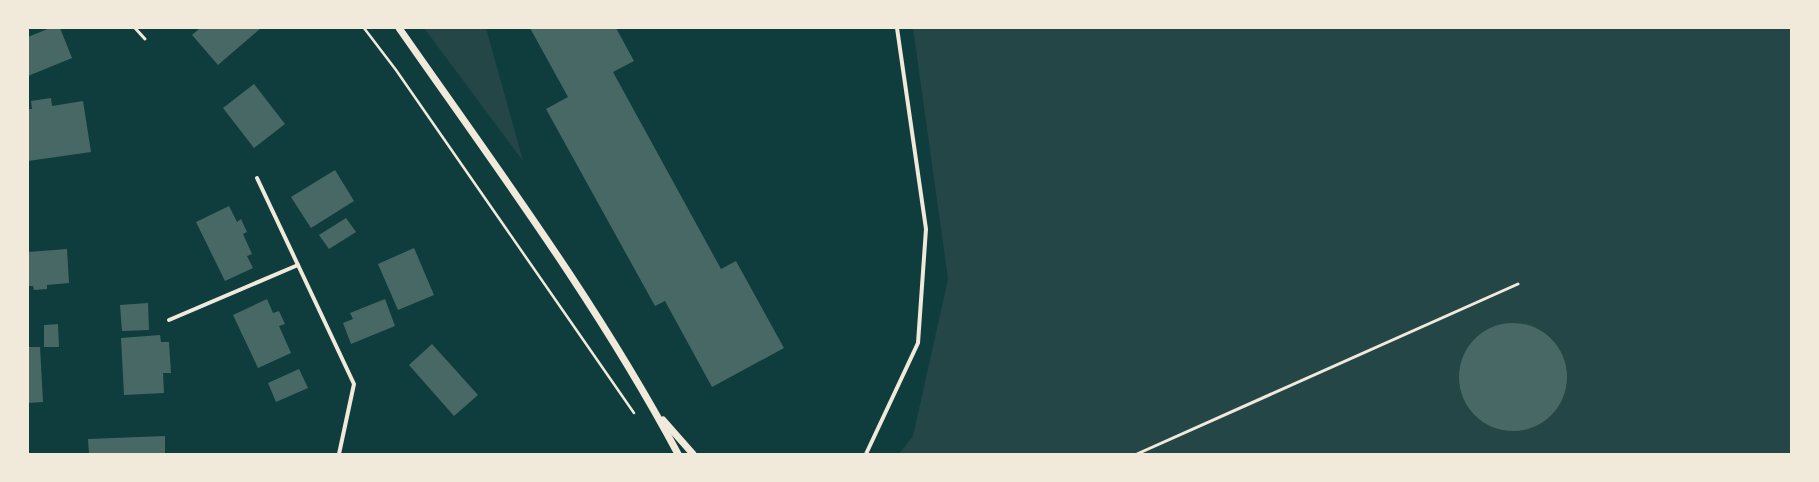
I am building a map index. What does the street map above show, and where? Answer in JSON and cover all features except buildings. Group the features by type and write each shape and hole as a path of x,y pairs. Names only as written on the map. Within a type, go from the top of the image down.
{"street":[{"path":"399,28 583,292 655,411 678,454"},
{"path":"866,454 918,344 926,229 897,28"},
{"path":"257,178 354,384 339,454"},
{"path":"169,320 298,265"},
{"path":"655,411 693,454"}],"lane":[{"path":"136,28 145,39"},
{"path":"1137,454 1518,284"}],"path":[{"path":"364,28 396,70 635,415"}],"shaded area":[{"path":"424,28 486,28 523,161"},
{"path":"913,28 1791,28 1791,454 899,454 913,436 948,279"}]}
